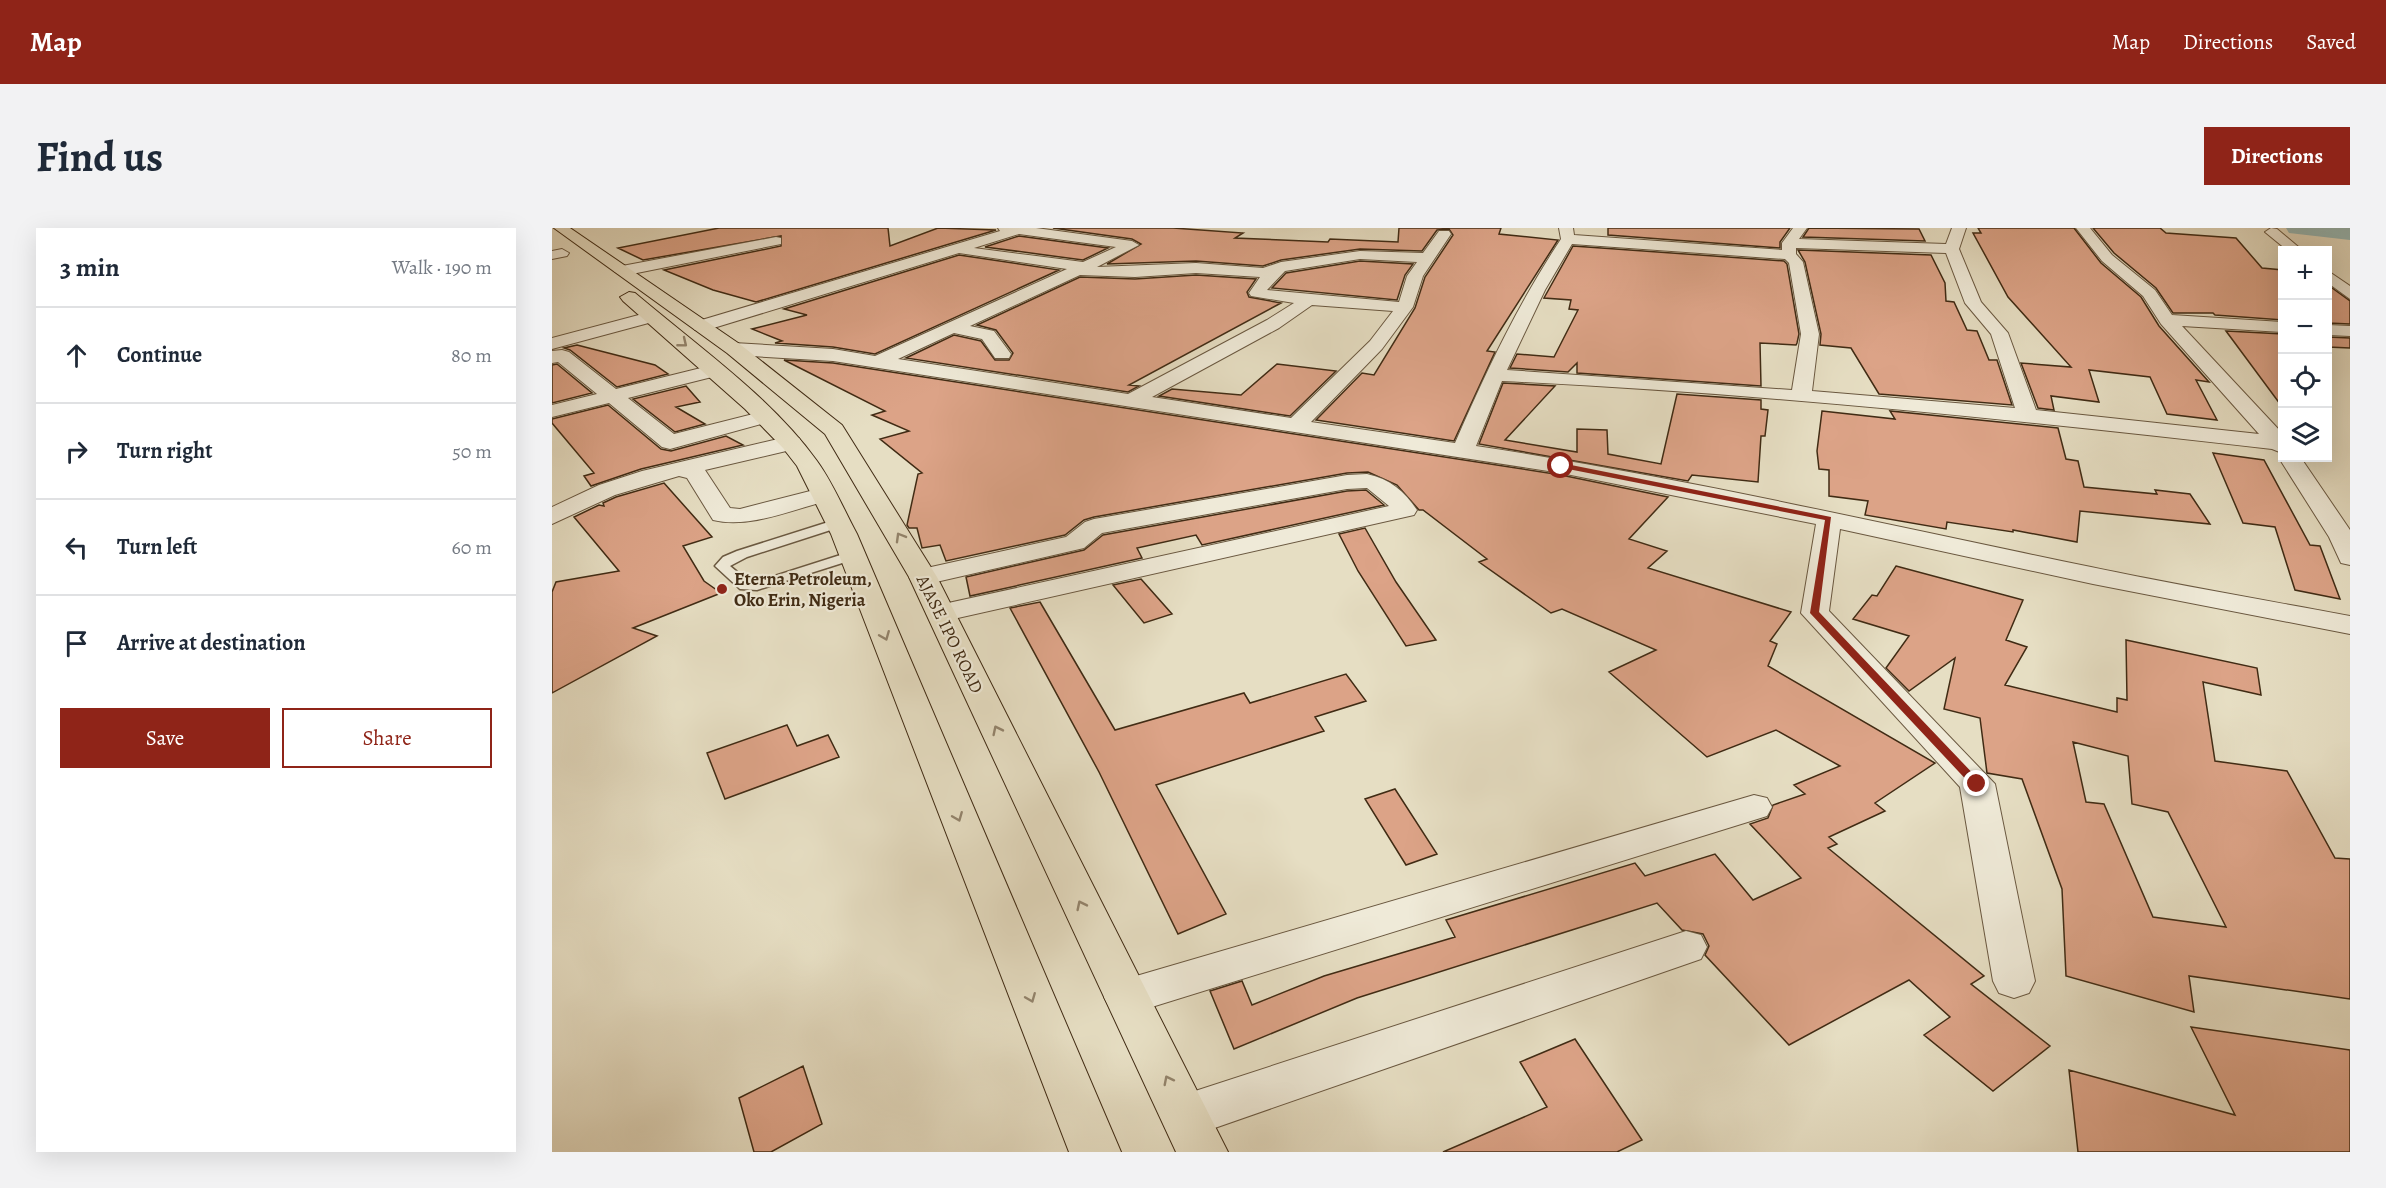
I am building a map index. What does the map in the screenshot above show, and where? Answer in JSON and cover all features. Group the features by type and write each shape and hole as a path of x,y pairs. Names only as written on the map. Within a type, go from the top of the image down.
{"highway":[{"name":"AJASE IPO ROAD","path":"557,246 622,271 701,326 759,411 791,443 808,465 852,555 1095,1152"},
{"name":"AJASE IPO ROAD","path":"557,246 640,304 650,317 688,347 724,360 793,396 834,430 923,577 1194,1134"}],"street":[{"path":"1789,249 1800,228"},
{"path":"1959,228 1952,249 1973,303 1999,333 2028,415"},
{"path":"2083,228 2107,258 2149,293 2167,320 2278,442"},
{"path":"701,326 956,250 1012,229 1132,245 874,363"},
{"path":"2272,232 2290,246"},
{"path":"1297,424 1366,357 1405,307 1414,276 1444,234"},
{"path":"1463,450 1494,375 1567,234 1789,249 1952,249"},
{"path":"622,271 776,241"},
{"path":"1789,249 1796,262 1810,334 1801,397"},
{"path":"956,250 1118,272 1211,269 1264,273 1281,267 1360,255 1428,258"},
{"path":"1281,267 1265,281 1257,293 1309,300 1405,307"},
{"path":"2332,279 2350,294"},
{"path":"1134,399 1273,324 1309,300"},
{"path":"552,344 650,317"},
{"path":"2167,320 2278,327"},
{"path":"952,327 988,335 1002,354"},
{"path":"2332,330 2350,331"},
{"path":"552,411 724,360 833,355 874,363 1134,399 1561,466 1829,519 2093,576 2350,625"},
{"path":"552,357 562,356 670,442 759,411 793,396"},
{"path":"1494,375 1584,379 2028,415 2278,448"},
{"path":"552,517 607,490 679,469 791,443"},
{"path":"2293,462 2347,544"},
{"path":"679,469 696,473 722,515 740,516 822,495"},
{"path":"923,577 1075,543 1094,527 1354,481 1379,482 1405,510 940,613"},
{"path":"1829,519 1815,613 1977,784 2014,981"},
{"path":"1126,997 1755,807"},
{"path":"1194,1134 1686,947"}],"lane":[{"path":"838,523 742,554 728,560 722,567 745,586 757,586 852,555"}],"building":[{"path":"719,228 888,228 890,246 938,228 996,230 756,302 713,290 664,270 781,246 781,236 643,260 618,248"},
{"path":"1053,228 1173,228 1243,233 1235,238 1398,242 1399,228 1501,228 1499,234 1558,240 1487,351 1495,352 1454,441 1316,420 1362,373 1374,375 1415,308 1425,277 1453,235 1449,229 1437,230 1422,251 1360,249 1281,260 1263,266 1196,261 1107,264 1141,244 1132,239"},
{"path":"1608,228 1790,228 1780,242 1780,248 1608,235"},
{"path":"1809,228 1919,229 1925,241 1803,237"},
{"path":"1978,228 2074,228 2101,263 2141,297 2159,326 2209,382 2196,380 2217,420 2167,414 2150,377 2089,370 2099,402 2051,396 2054,410 2038,408 2021,363 2071,367 2008,297 1973,233 1981,233"},
{"path":"2093,228 2160,228 2166,233 2236,238 2262,268 2278,270 2278,320 2213,313 2173,313 2156,288 2114,253"},
{"path":"1019,236 1108,248 1083,260 985,247"},
{"path":"1573,246 1784,261 1787,264 1799,334 1797,343 1796,345 1760,343 1761,386 1577,373 1577,363 1568,372 1510,368 1517,354 1554,357 1578,310 1569,309 1571,300 1544,298"},
{"path":"1798,250 1931,255 1945,283 1946,301 1954,302 1967,330 1977,331 1989,360 1997,360 2012,405 1879,394 1851,348 1820,345 1821,334 1805,262"},
{"path":"959,255 1059,270 875,354 833,347 775,343 782,341 752,329 807,315 784,309"},
{"path":"1360,261 1413,264 1405,275 1397,300 1272,288 1286,273"},
{"path":"1196,275 1256,279 1247,292 1249,297 1281,303 1129,385 1139,386 1128,392 906,358 954,335 981,341 995,360 1009,360 1013,353 996,330 977,325 1080,277 1135,279"},
{"path":"2332,288 2350,301 2350,324 2332,323"},
{"path":"2226,331 2278,334 2278,401"},
{"path":"2332,337 2350,338 2350,348 2332,347"},
{"path":"577,345 655,365 668,374 617,387 570,350 564,348"},
{"path":"784,360 833,363 1561,475 1668,497 1629,539 1667,551 1648,568 1791,612 1770,641 1777,644 1768,666 1935,763 1875,803 1885,811 1829,837 1837,844 1828,848 1984,976 1971,984 2050,1046 1993,1091 1924,1035 1950,1017 1909,980 1789,1045 1705,955 1709,946 1703,934 1682,930 1657,903 1357,998 1234,1049 1210,991 1242,981 1252,1005 1324,976 1455,937 1446,920 1635,863 1645,876 1715,854 1753,900 1801,878 1750,824 1768,818 1773,805 1805,794 1794,785 1840,766 1776,730 1707,757 1609,672 1656,650 1562,609 1551,613 1479,562 1487,559 1423,510 1419,510 1397,485 1368,472 1347,473 1094,517 1084,520 1065,535 946,561 940,545 922,548 917,528 909,528 907,525 918,474 922,473 880,439 909,431 872,415 885,411"},
{"path":"557,364 592,393 552,403 552,365"},
{"path":"1277,364 1336,371 1290,416 1159,396 1172,389 1241,395"},
{"path":"1503,383 1555,386 1505,440 1577,452 1577,429 1607,430 1608,454 1661,464 1677,394 1761,400 1761,409 1768,410 1765,436 1761,436 1758,482 1692,475 1688,481 1479,444"},
{"path":"686,386 700,402 676,407 705,424 675,432 633,399"},
{"path":"608,405 661,449 671,451 726,436 743,445 641,469 591,486 584,476 594,473 552,423 552,419"},
{"path":"1822,411 1895,419 1890,411 2058,428 2066,459 2078,461 2084,487 2157,494 2155,490 2190,494 2210,524 2080,511 2077,542 2013,530 2013,532 1947,522 1946,529 1865,515 1868,501 1829,496 1829,470 1819,469 1817,451"},
{"path":"2213,453 2264,460 2310,545 2320,546 2340,599 2295,590 2275,527 2243,523"},
{"path":"664,483 712,537 683,546 704,581 721,593 633,628 657,636 552,693 552,592 556,582 619,571 574,517 599,505 604,506 603,503 616,497"},
{"path":"1366,490 1384,505 1202,545 1196,535 1137,548 1142,558 970,596 966,577 1084,550 1103,535 1347,491"},
{"path":"1365,528 1396,582 1436,640 1406,646 1358,571 1339,534"},
{"path":"1896,566 2023,600 2006,640 2027,647 2005,685 2117,712 2117,698 2127,700 2126,640 2257,668 2261,695 2203,682 2215,761 2287,771 2335,858 2350,859 2350,999 2189,976 2194,1012 2066,976 2062,889 2022,779 1987,773 1980,718 1944,709 1955,658 1909,691 1886,668 1909,636 1853,619 1872,595 1877,596","holes":["2073,742 2128,756 2132,804 2168,812 2226,927 2153,917 2104,804 2086,802"]},
{"path":"1141,579 1172,614 1144,623 1113,585"},
{"path":"1040,602 1115,730 1244,693 1250,703 1346,674 1366,701 1315,717 1324,731 1156,785 1226,914 1178,934 1099,772 1010,608"},
{"path":"787,725 797,746 828,735 839,757 725,799 707,753"},
{"path":"1395,789 1437,854 1406,865 1365,799"},
{"path":"2191,1027 2350,1050 2350,1152 2078,1152 2069,1070 2235,1115"},
{"path":"1575,1039 1642,1140 1617,1152 1443,1152 1547,1107 1520,1062"},
{"path":"803,1066 822,1124 771,1152 754,1152 739,1098"}],"waterway":[{"path":"2298,228 2350,232"}],"place":[{"name":"Eterna Petroleum, Oko Erin, Nigeria","path":"722,589"}],"route":[{"path":"1561,466 1829,519 1815,613 1977,784"}]}
